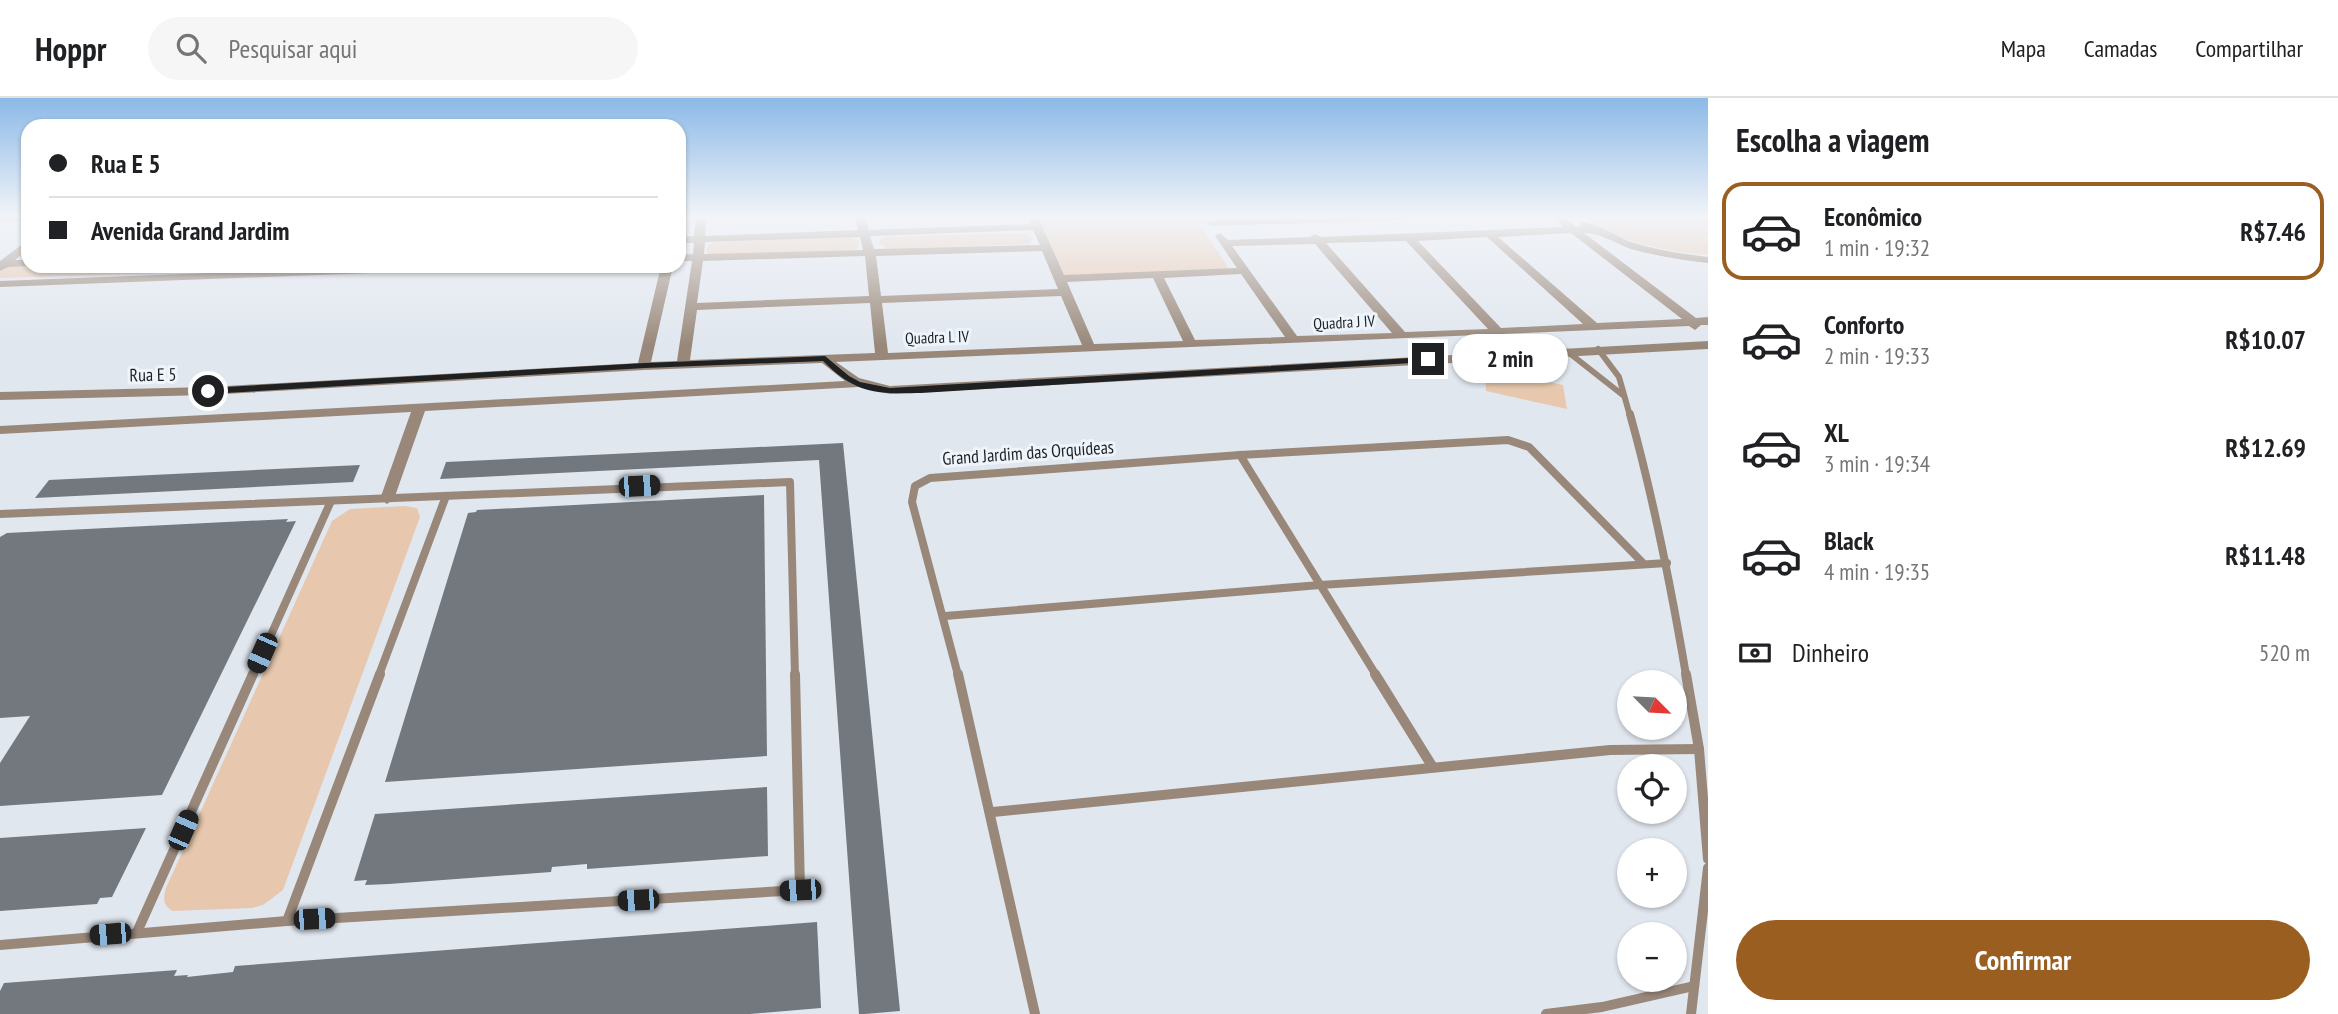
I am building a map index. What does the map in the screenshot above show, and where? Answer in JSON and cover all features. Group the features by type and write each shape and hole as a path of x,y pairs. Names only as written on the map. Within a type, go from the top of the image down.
{"street":[{"path":"684,364 698,260"},
{"path":"871,260 882,356"},
{"path":"1051,260 1090,349"},
{"path":"1236,260 1293,340"},
{"path":"1335,260 1401,335"},
{"path":"1430,260 1498,332"},
{"path":"1518,260 1594,327"},
{"path":"0,430 419,408 665,380 857,384 890,390 921,390 1703,345 1694,321 1619,260"},
{"path":"2,265 21,264"},
{"path":"1060,279 1244,271"},
{"path":"0,284 292,273"},
{"path":"645,366 665,273"},
{"path":"1157,275 1191,344"},
{"path":"690,307 1065,292"},
{"name":"Quadra J IV","path":"1191,344 1708,321"},
{"name":"Quadra L IV","path":"684,364 1191,344"},
{"path":"825,359 857,384"},
{"name":"Rua E 5","path":"0,396 208,391 645,366 665,380 684,364"},
{"path":"387,499 419,408"}],"lane":[{"path":"1598,349 1612,365 1625,396 1667,563 1699,749 1708,859"},
{"path":"1568,352 1625,396"},
{"name":"Grand Jardim das Orquídeas","path":"1035,1014 993,812 946,617 911,495 916,484 922,480 1240,455 1491,440 1521,443 1535,452 1643,562"},
{"path":"1240,455 1432,766"},
{"path":"0,514 122,506 387,499 694,483 790,482 800,890 287,921 0,945"},
{"path":"287,921 446,496"},
{"path":"137,932 331,501"},
{"path":"946,617 1320,585 1643,562 1667,563"},
{"path":"993,812 1611,750 1699,749"},
{"path":"1691,1014 1708,868"},
{"path":"1546,1014 1606,1010 1694,986"}],"shaded area":[{"path":"1057,260 1223,260 1230,270 1064,276"},
{"path":"21,266 21,273 172,273 0,278 0,271 5,267"},
{"path":"1485,368 1563,385 1567,409 1486,391"},
{"path":"405,506 417,508 420,517 283,890 263,905 252,908 172,911 164,901 166,888 332,521 350,509"}],"building":[{"path":"843,443 900,1011 865,1014 859,1014 819,460 440,479 446,462"},
{"path":"360,465 353,482 35,498 49,480"},
{"path":"764,495 767,756 385,782 468,513 477,510"},
{"path":"288,519 286,522 296,521 162,795 0,806 0,763 30,716 0,718 0,537 7,533"},
{"path":"767,787 768,856 587,869 587,864 552,867 551,872 389,884 365,885 367,880 354,881 375,814"},
{"path":"146,828 112,897 100,898 97,904 0,911 0,838"},
{"path":"817,922 821,1008 750,1014 0,1014 0,991 4,983 177,970 174,976 188,975 187,977 233,972 235,966"}],"route":[{"path":"208,391 645,366 825,359 857,384 890,390 921,390 1094,377 1428,359"}]}
